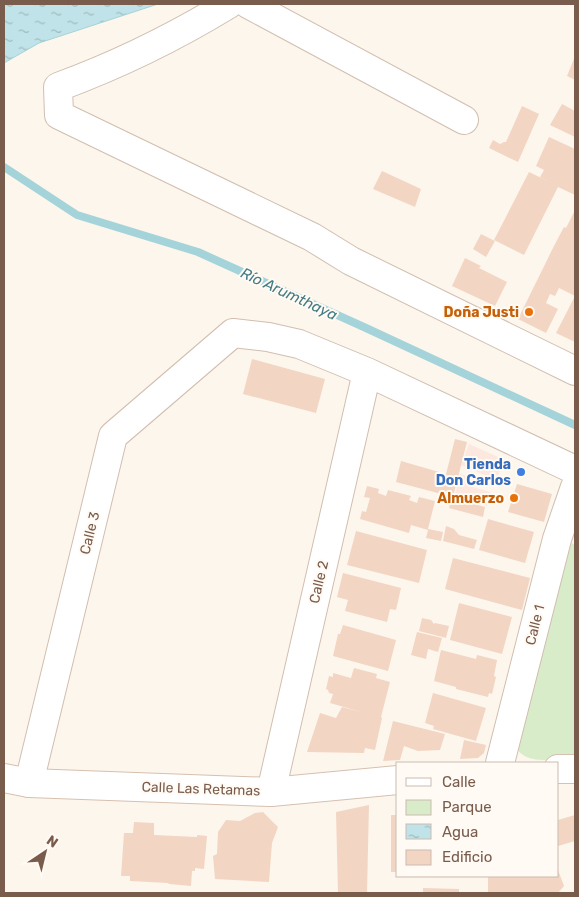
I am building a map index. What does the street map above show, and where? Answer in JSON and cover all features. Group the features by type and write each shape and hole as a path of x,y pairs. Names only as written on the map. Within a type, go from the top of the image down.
{"street":[{"path":"229,4 191,27 128,58 101,71 58,87 58,115 312,238 351,261 575,371"},
{"path":"248,4 464,120"},
{"name":"Calle 3","path":"16,781 113,436 233,333 268,337 299,344 367,372"},
{"path":"367,372 575,470"},
{"name":"Calle 2","path":"271,792 367,372"},
{"name":"Calle 1","path":"500,762 556,539 575,487"},
{"path":"559,770 575,769"},
{"name":"Calle Las Retamas","path":"16,781 271,792 396,780"}],"shaded area":[{"path":"469,444 505,460 496,480 461,465"},
{"path":"460,474 471,477 470,486 490,492 487,506 454,498"}],"green space":[{"path":"570,542 575,545 575,758 532,759 519,751 514,744 565,543"}],"water":[{"path":"4,4 158,4 39,43 4,63"}],"building":[{"path":"575,56 575,80 567,76"},
{"path":"562,104 575,111 575,137 550,125"},
{"path":"522,106 539,114 518,162 489,148 493,140 500,144 506,142"},
{"path":"549,137 575,149 575,195 558,187 524,255 494,240 529,172 552,183 540,177 544,170 536,166"},
{"path":"382,171 421,189 415,207 373,189"},
{"path":"575,210 575,296 559,288 555,296 550,294 546,303 558,309 546,333 518,319 555,244"},
{"path":"481,234 495,241 486,257 473,249"},
{"path":"465,258 481,266 479,268 507,282 495,306 452,286"},
{"path":"575,296 575,342 556,333"},
{"path":"252,359 325,379 316,413 243,394"},
{"path":"455,439 467,442 453,497 396,482 401,461 446,474"},
{"path":"517,484 552,494 544,522 508,512"},
{"path":"367,486 379,489 378,493 386,496 388,490 411,496 409,500 417,503 419,497 435,501 428,529 443,532 441,541 426,538 428,530 411,525 409,533 360,519 362,511 366,512 370,498 364,497"},
{"path":"452,498 485,507 483,517 449,508"},
{"path":"488,519 534,532 525,563 479,550"},
{"path":"446,526 454,529 459,535 477,540 474,549 443,541"},
{"path":"356,531 427,550 419,583 347,565"},
{"path":"453,558 530,578 522,610 445,589"},
{"path":"343,573 401,588 396,610 390,609 387,622 345,611 348,600 337,597"},
{"path":"459,603 512,617 502,654 450,640"},
{"path":"422,618 431,620 434,624 449,626 446,638 419,631"},
{"path":"343,625 396,640 388,671 333,656 338,634 340,634"},
{"path":"417,632 442,638 438,652 428,649 426,659 411,655"},
{"path":"441,650 476,659 477,655 497,660 492,694 489,693 488,697 434,681"},
{"path":"354,668 377,674 376,678 390,682 375,750 365,748 364,753 307,752 320,713 336,718 342,707 365,713 330,703 333,694 329,693 326,689 329,676 333,677 333,673 351,678"},
{"path":"433,693 486,708 476,741 433,729 434,726 425,723"},
{"path":"393,721 445,734 440,750 418,751 404,746 400,760 383,761"},
{"path":"464,740 486,745 484,753 478,758 460,759"},
{"path":"369,805 367,893 338,893 336,812"},
{"path":"263,812 278,827 272,843 269,882 215,879 213,856 217,854 218,832 226,820 240,821 255,813"},
{"path":"391,815 396,815 396,872 391,872"},
{"path":"575,815 575,841 559,846 559,820"},
{"path":"134,822 154,823 154,835 207,836 204,869 195,868 195,871 192,871 191,886 130,881 130,876 121,876 124,833 133,833"},
{"path":"559,873 564,886 558,893 488,893 488,877 559,877"},
{"path":"423,888 459,889 459,893 423,893"}],"waterway":[{"name":"Río Arumthaya","path":"4,167 77,215 198,252 575,425"}],"place":[{"name":"Doña Justi","path":"529,312"},
{"name":"Tienda Don Carlos","path":"521,472"},
{"name":"Almuerzo","path":"514,498"}]}
